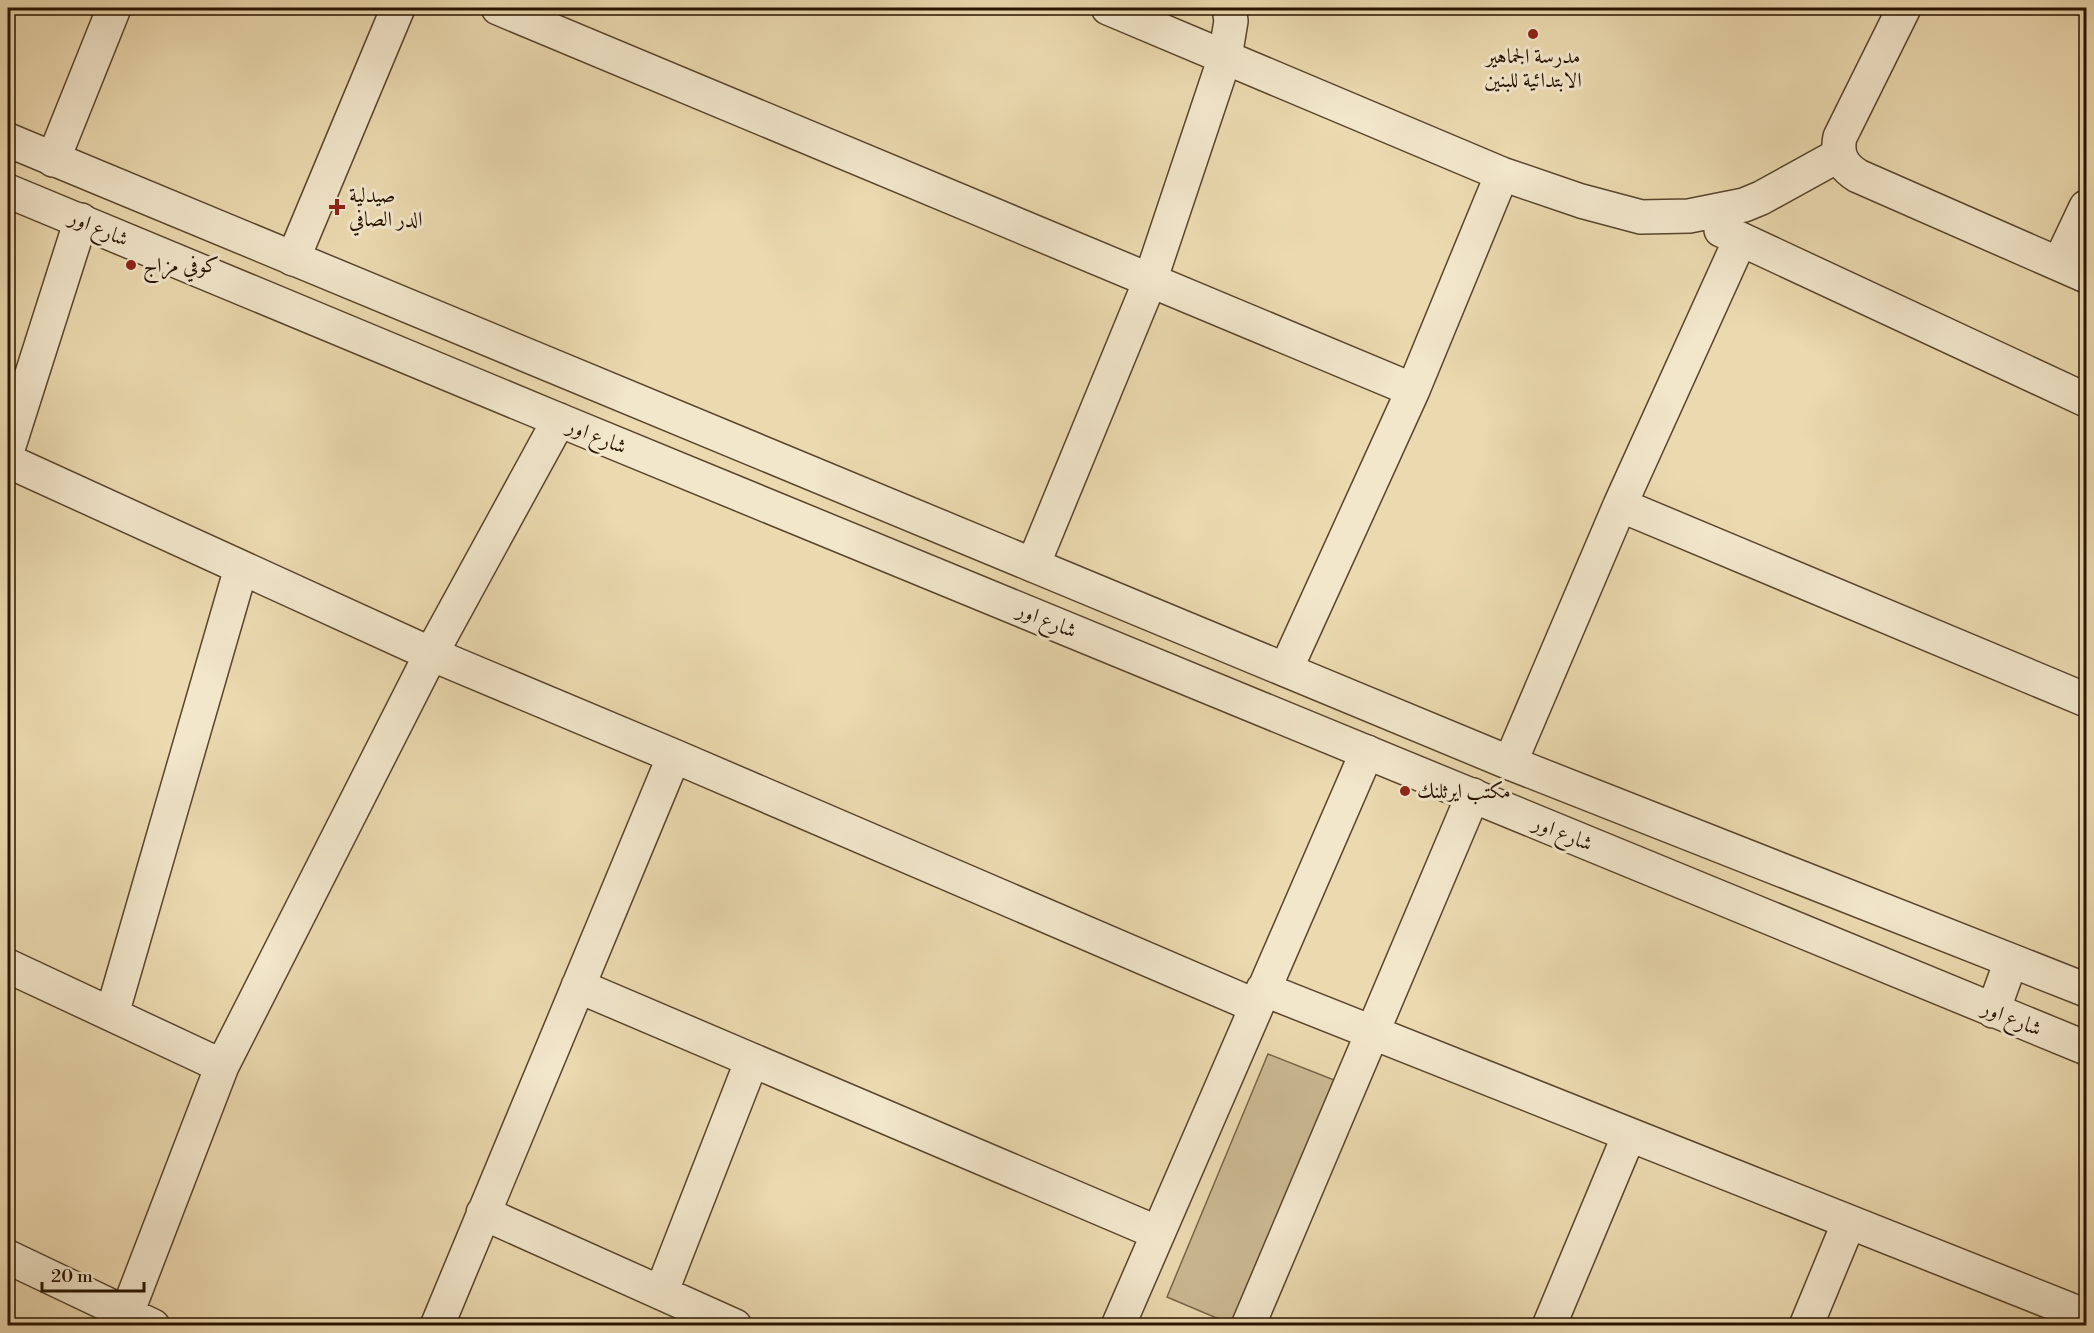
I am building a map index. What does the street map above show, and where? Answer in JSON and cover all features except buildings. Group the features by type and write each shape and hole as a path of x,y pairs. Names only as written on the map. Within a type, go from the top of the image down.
{"street":[{"path":"53,160 114,8"},
{"path":"293,259 398,8"},
{"path":"498,8 1413,390"},
{"path":"1108,8 1502,174 1581,201 1641,217 1689,216 1744,205 1839,155"},
{"path":"1033,565 1150,281 1225,57 1231,21 1229,8"},
{"path":"1904,8 1840,137 1839,155 1850,171 2073,270 2086,207"},
{"path":"8,140 1510,763 2086,990"},
{"path":"1286,669 1413,390 1502,174"},
{"name":"شارع اور","path":"8,191 2086,1048"},
{"path":"1689,216 2086,400"},
{"path":"8,449 81,220"},
{"path":"1510,763 1620,505 1740,240"},
{"path":"8,1257 140,1319 222,1066 431,654 559,420"},
{"path":"8,461 431,654 1260,998 1371,1033 1849,1222 2078,1309"},
{"path":"1620,505 2086,700"},
{"path":"112,1014 241,568"},
{"path":"1118,1326 1367,752"},
{"path":"437,1326 674,756"},
{"path":"1248,1326 1473,795"},
{"path":"1993,1011 2011,961"},
{"path":"8,966 222,1066"},
{"path":"578,986 1158,1233"},
{"path":"661,1293 752,1060"},
{"path":"1549,1326 1629,1135"},
{"path":"483,1213 735,1326"},
{"path":"1806,1326 1849,1222"}],"shaded area":[{"path":"1268,1054 1334,1080 1237,1325 1233,1325 1167,1297"}],"place":[{"name":"مدرسة الجماهير الابتدائية للبنين","path":"1533,34"},
{"name":"صيدلية الدر الصافي","path":"337,207"},
{"name":"كوفي مزاج","path":"131,265"},
{"name":"مكتب ايرثلنك","path":"1405,791"}]}
